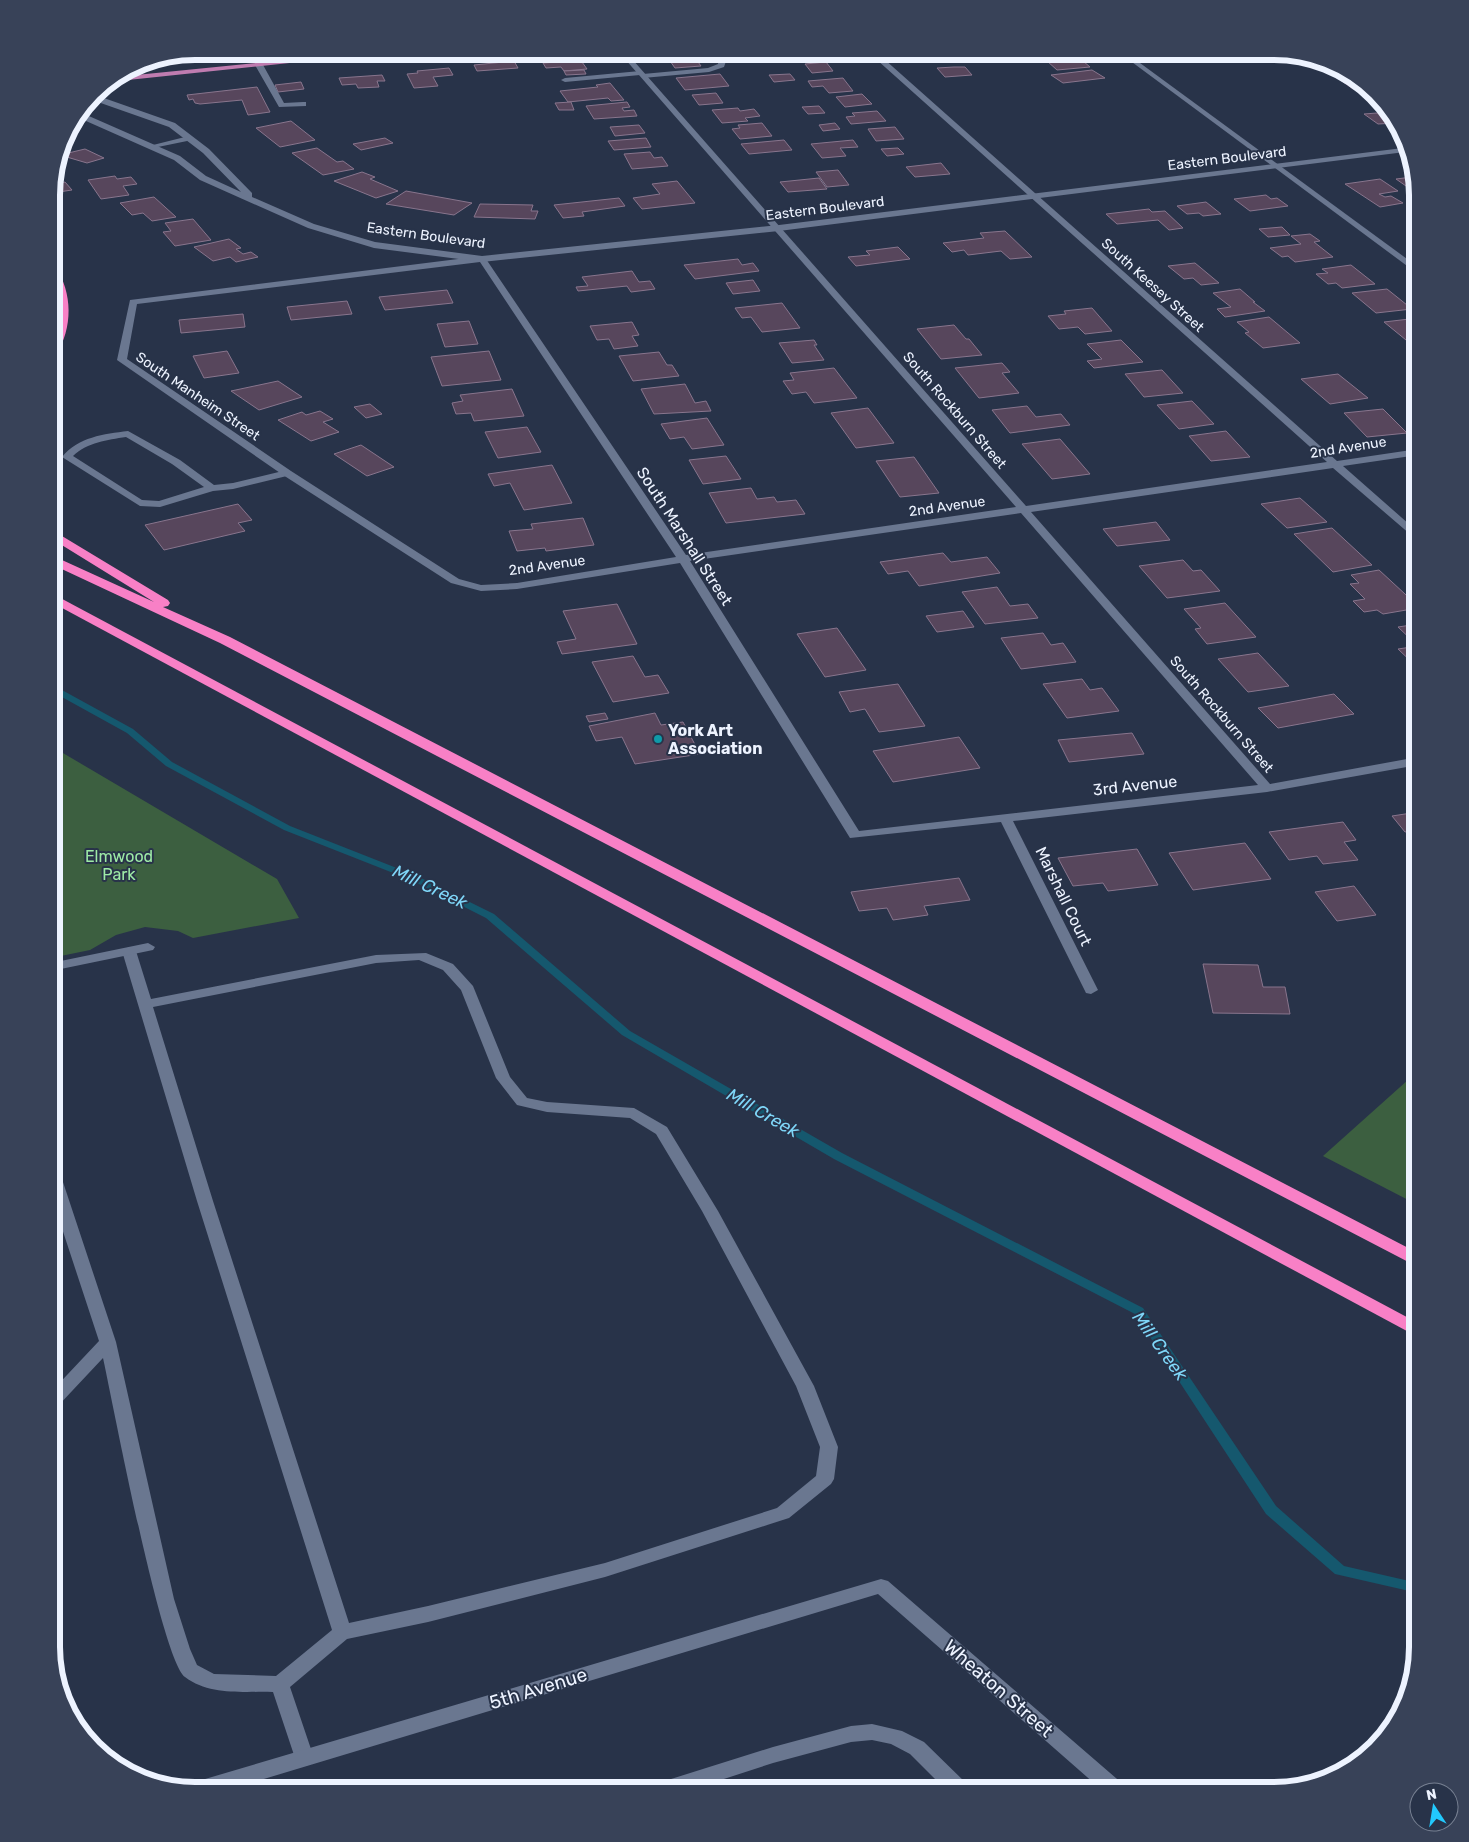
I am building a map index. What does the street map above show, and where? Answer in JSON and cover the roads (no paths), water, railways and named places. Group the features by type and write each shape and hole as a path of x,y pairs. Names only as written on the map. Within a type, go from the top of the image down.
{"highway":[{"path":"60,288 64,323 60,333"},
{"path":"60,539 225,640"},
{"path":"60,563 225,640 1409,1255"},
{"path":"60,601 1409,1326"}],"main road":[{"path":"136,73 303,60"}],"street":[{"name":"South Rockburn Street","path":"629,60 779,228 1022,510 1267,788"},
{"path":"565,80 709,70 722,65 723,60"},
{"name":"South Keesey Street","path":"880,60 1409,530"},
{"path":"1131,60 1409,264"},
{"path":"258,65 282,105 302,104"},
{"name":"Eastern Boulevard","path":"99,100 172,124 206,151 255,201"},
{"name":"Eastern Boulevard","path":"85,117 177,158 202,178 311,226 374,245 482,259 779,228 1401,150"},
{"path":"153,146 189,138"},
{"name":"South Manheim Street","path":"481,588 455,581 287,473 122,360 133,302 482,259"},
{"name":"South Marshall Street","path":"482,259 683,559 855,835"},
{"path":"212,488 176,462 128,434 98,438 75,449 67,457 140,503 160,504 212,488 233,486 287,473"},
{"name":"2nd Avenue","path":"481,588 517,586 683,559 1409,453"},
{"name":"3rd Avenue","path":"855,835 1267,788 1409,763"},
{"name":"Marshall Court","path":"1005,818 1091,990"},
{"path":"60,965 148,947"},
{"path":"129,951 205,1201 342,1632"},
{"path":"60,1197 108,1342 165,1599 180,1649 190,1670 211,1682 280,1684 342,1632 428,1614 605,1570 783,1512 824,1479 829,1447 805,1386 705,1203 662,1131 634,1113 547,1106 522,1102 503,1078 468,989 448,967 421,956 376,959 145,1004"},
{"path":"60,1393 108,1342"},
{"name":"5th Avenue","path":"225,1782 881,1586"},
{"name":"Wheaton Street","path":"881,1586 1107,1782"},
{"path":"280,1684 304,1758"},
{"path":"691,1782 773,1755 851,1734 872,1732 895,1737 916,1748 952,1782"}],"waterway":[{"name":"Mill Creek","path":"60,692 130,731 169,764 287,828 414,878 490,916 626,1033 838,1156 1139,1311 1271,1510 1340,1570 1409,1586"}],"place":[{"name":"York Art Association","path":"658,739"}],"park label":[{"name":"Elmwood Park","path":"119,865"}]}
